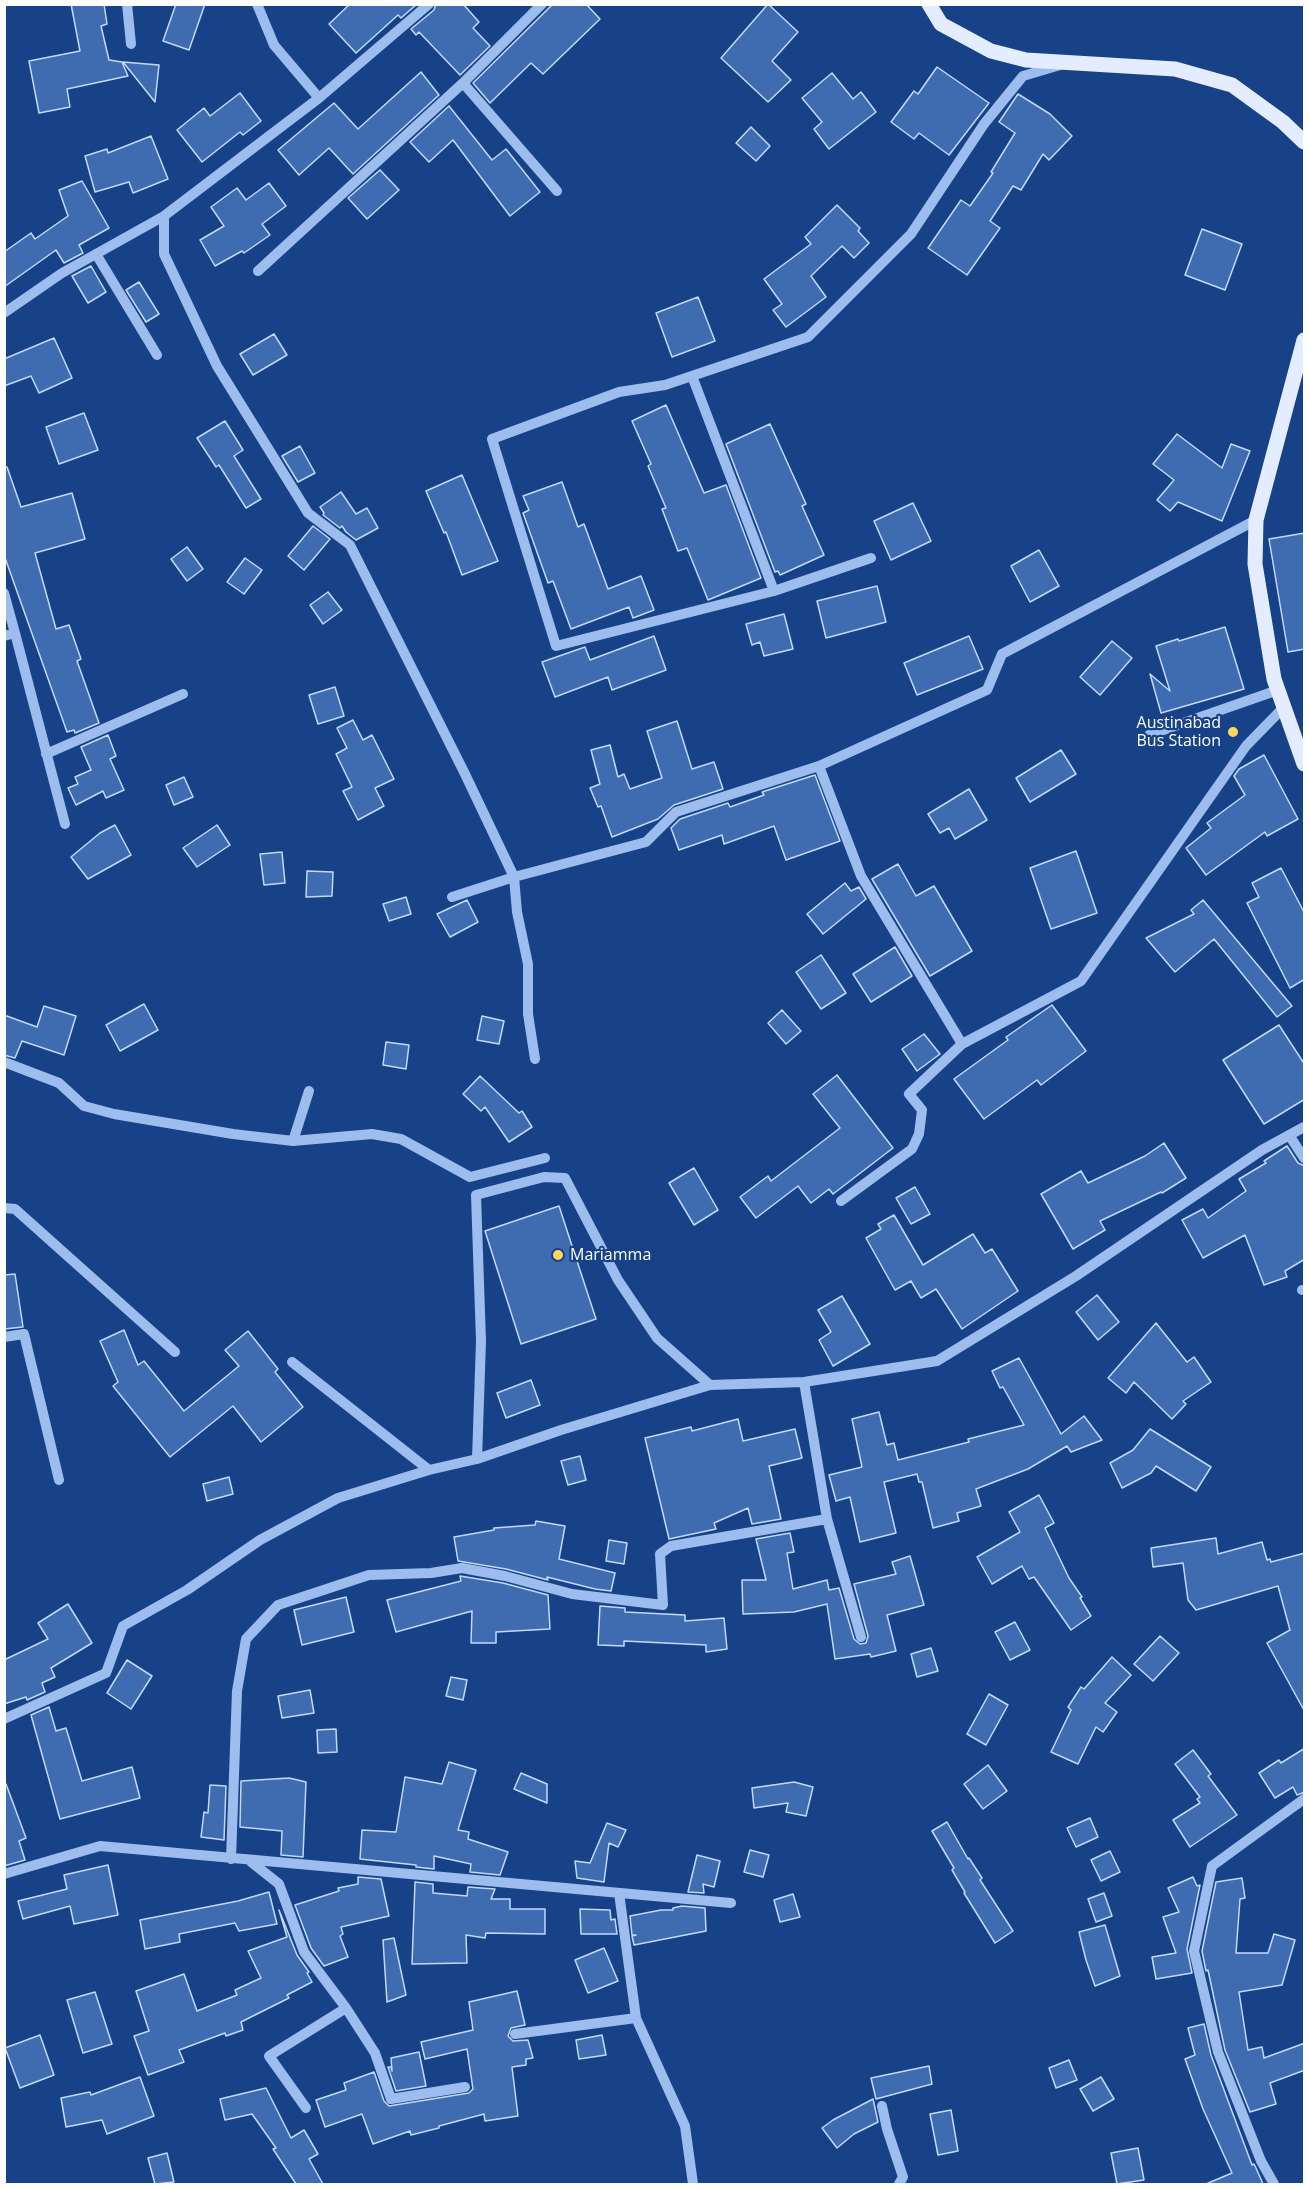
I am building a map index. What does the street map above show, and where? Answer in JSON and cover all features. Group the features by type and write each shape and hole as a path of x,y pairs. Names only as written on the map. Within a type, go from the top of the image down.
{"main road":[{"path":"929,4 941,24 991,51 1026,60 1175,69 1232,85 1283,122 1305,142"},
{"path":"1305,340 1256,520 1255,564 1274,679 1305,764"}],"street":[{"path":"127,4 131,45"},
{"path":"257,4 274,45 319,98"},
{"path":"4,313 62,273 164,216 319,98 429,4"},
{"path":"258,271 464,83 543,4"},
{"path":"871,558 774,591 556,646 492,439 620,392 665,385 807,337 911,234 984,124 1023,76 1069,63"},
{"path":"464,83 557,191"},
{"path":"164,216 164,254 217,366 308,513 350,545 514,877 517,912 528,964 528,1014 535,1059"},
{"path":"96,254 157,355"},
{"path":"692,376 774,591"},
{"path":"452,897 514,877 645,842 676,812 819,766 987,690 1002,654 1256,520"},
{"path":"4,593 10,635 65,824"},
{"path":"1149,735 1278,690"},
{"path":"46,754 183,694"},
{"path":"841,1201 912,1149 919,1134 922,1110 909,1094 962,1044 1081,981 1246,746 1284,707"},
{"path":"819,766 861,876 962,1044"},
{"path":"4,1062 59,1083 84,1106 114,1114 233,1134 293,1140 372,1134 401,1139 470,1177 546,1158"},
{"path":"293,1140 309,1091"},
{"path":"4,1719 106,1673 123,1626 187,1590 260,1540 338,1498 429,1470 477,1459 561,1430 710,1385 804,1382 937,1361 1076,1276 1262,1150 1305,1127"},
{"path":"1289,1135 1305,1158"},
{"path":"477,1459 481,1341 476,1196 544,1177 565,1178 618,1280 657,1338 710,1385"},
{"path":"4,1208 15,1209 174,1352"},
{"path":"4,1337 24,1334 59,1480"},
{"path":"292,1362 429,1470"},
{"path":"804,1382 827,1519 861,1637"},
{"path":"231,1859 237,1691 246,1639 278,1605 369,1575 431,1573 462,1568 505,1576 572,1594 663,1605 660,1554 671,1546 827,1519"},
{"path":"1274,2184 1261,2161 1218,2052 1194,1952 1212,1866 1305,1799"},
{"path":"4,1874 100,1846 731,1903"},
{"path":"250,1861 279,1884 304,1952 346,2008 375,2053 391,2099 465,2087"},
{"path":"619,1893 636,2018 685,2126 693,2184"},
{"path":"306,2108 269,2056 346,2008"},
{"path":"515,2034 636,2018"},
{"path":"882,2106 903,2177 899,2184"}],"building":[{"path":"71,4 104,4 107,24 101,26 109,60 122,62 128,76 67,89 70,107 39,113 29,61 80,51"},
{"path":"176,4 205,4 189,50 163,41"},
{"path":"350,4 417,4 401,18 398,15 356,53 329,24"},
{"path":"436,4 463,4 479,22 473,28 490,46 460,75 419,32 416,35 411,29 434,10"},
{"path":"553,4 586,4 600,19 543,74 531,63 490,103 473,83"},
{"path":"768,4 798,32 772,61 791,80 768,102 721,58"},
{"path":"123,62 159,65 155,102"},
{"path":"937,67 989,103 949,155 919,133 914,139 891,122 914,91 918,94"},
{"path":"421,72 439,95 353,174 329,148 299,175 278,150 334,103 358,129"},
{"path":"832,73 853,99 861,92 876,112 829,149 814,129 822,122 802,98"},
{"path":"240,93 261,121 243,135 240,132 202,162 177,130 204,108 210,116"},
{"path":"1018,94 1050,114 1072,136 1049,160 1043,154 1021,190 1013,186 990,221 1000,228 967,275 928,248 961,200 970,206 993,173 991,172 1015,133 999,122"},
{"path":"449,106 492,160 506,149 540,192 510,216 453,140 429,162 410,142"},
{"path":"751,127 770,146 756,161 736,143"},
{"path":"151,136 168,179 133,193 129,182 95,192 85,156 107,149 108,153"},
{"path":"380,170 399,190 367,219 348,198"},
{"path":"82,181 109,228 79,245 83,253 64,263 56,250 4,287 4,252 31,233 35,239 68,216 59,190"},
{"path":"269,183 286,206 262,224 270,235 244,253 242,251 215,266 200,240 224,226 211,207 237,188 246,200"},
{"path":"837,205 860,228 858,231 869,243 854,258 842,246 811,276 826,297 786,327 773,310 782,304 764,279 811,244 805,237"},
{"path":"1202,229 1242,244 1225,290 1185,275"},
{"path":"91,266 106,292 88,303 72,276"},
{"path":"139,282 159,314 146,322 126,290"},
{"path":"698,297 715,341 672,357 656,313"},
{"path":"274,334 287,355 253,375 240,354"},
{"path":"54,338 72,378 39,393 31,376 4,386 4,359"},
{"path":"666,405 704,493 726,485 761,578 708,600 687,548 678,551 662,509 666,508 648,466 651,464 632,421"},
{"path":"84,413 98,450 59,464 46,427"},
{"path":"225,421 243,450 234,456 261,499 246,508 219,465 216,467 197,438"},
{"path":"770,424 806,504 802,506 824,555 780,575 778,571 775,572 726,444"},
{"path":"1177,434 1222,468 1231,444 1250,451 1222,521 1178,502 1170,511 1157,500 1174,480 1153,464"},
{"path":"300,446 315,473 298,482 282,456"},
{"path":"4,467 7,467 21,507 72,493 85,539 35,553 56,629 69,625 81,659 77,661 99,723 75,733 74,730 67,732 4,555"},
{"path":"462,475 498,561 462,575 446,532 444,533 426,491"},
{"path":"562,482 578,527 584,524 608,589 641,576 654,610 633,618 629,607 571,629 553,581 548,583 523,513 529,510 523,496"},
{"path":"341,492 356,514 367,508 378,528 356,540 342,526 340,528 323,515 320,507"},
{"path":"913,503 931,541 891,560 874,521"},
{"path":"313,526 330,539 304,570 288,556"},
{"path":"1305,533 1305,649 1288,652 1269,539"},
{"path":"187,547 203,569 187,581 171,559"},
{"path":"1039,550 1059,586 1030,602 1011,566"},
{"path":"245,558 262,570 244,594 227,582"},
{"path":"877,586 886,622 826,638 817,601"},
{"path":"328,592 342,610 323,624 310,605"},
{"path":"784,614 793,649 764,656 760,642 752,645 746,624"},
{"path":"1225,627 1244,689 1161,713 1150,674 1170,691 1156,646"},
{"path":"654,636 666,670 612,690 608,677 555,697 542,662 585,647 590,660"},
{"path":"969,636 983,669 917,695 904,663"},
{"path":"1112,641 1132,658 1100,695 1080,677"},
{"path":"335,687 344,716 318,724 309,695"},
{"path":"353,720 363,740 372,735 394,779 375,788 384,806 358,820 343,791 352,787 336,754 347,748 337,728"},
{"path":"677,721 692,769 714,762 723,789 674,805 658,819 612,837 601,806 598,807 590,788 600,784 591,750 610,745 618,777 624,774 630,789 662,778 647,731"},
{"path":"108,735 116,756 110,759 124,790 106,798 103,791 76,805 68,788 78,784 75,777 91,770 81,747"},
{"path":"1061,750 1076,774 1030,802 1016,778"},
{"path":"1264,755 1298,819 1267,836 1265,832 1206,875 1186,848 1211,828 1207,823 1245,795 1234,776 1239,769"},
{"path":"815,775 840,841 786,860 774,826 724,844 722,835 679,850 671,828 680,819 728,803 730,807 764,795 762,792"},
{"path":"184,777 193,797 174,805 166,785"},
{"path":"969,789 987,820 955,839 949,828 940,833 928,814"},
{"path":"115,825 131,855 88,879 71,857 100,833"},
{"path":"217,825 230,845 197,867 183,848"},
{"path":"1076,851 1097,913 1051,929 1030,868"},
{"path":"282,852 285,883 264,885 260,854"},
{"path":"898,864 916,896 934,886 972,951 930,976 872,879"},
{"path":"1281,868 1305,914 1305,979 1290,988 1247,903 1259,897 1252,883"},
{"path":"307,871 333,872 332,896 306,897"},
{"path":"845,883 851,891 859,887 866,899 823,934 807,914"},
{"path":"406,897 411,914 389,921 383,904"},
{"path":"467,900 478,922 450,937 437,914"},
{"path":"1203,900 1292,1006 1277,1017 1214,939 1175,972 1146,938 1194,914 1191,910"},
{"path":"895,947 912,976 871,1002 853,974"},
{"path":"821,955 846,993 821,1009 796,972"},
{"path":"144,1004 158,1030 120,1051 106,1025"},
{"path":"1052,1005 1086,1051 1041,1085 1037,1080 984,1119 954,1079 1008,1040 1006,1037"},
{"path":"44,1006 76,1016 64,1055 22,1041 15,1058 4,1055 4,1015 37,1027"},
{"path":"782,1010 801,1031 786,1044 768,1023"},
{"path":"482,1016 504,1021 499,1044 477,1040"},
{"path":"1279,1025 1305,1065 1305,1099 1264,1124 1223,1060"},
{"path":"924,1034 940,1054 917,1071 902,1049"},
{"path":"386,1042 409,1045 406,1069 383,1065"},
{"path":"837,1075 893,1148 833,1194 829,1189 811,1203 798,1186 756,1218 740,1197 768,1176 771,1181 840,1128 813,1094"},
{"path":"480,1076 519,1113 522,1111 532,1127 509,1142 485,1107 481,1111 463,1094"},
{"path":"1164,1143 1186,1178 1162,1193 1100,1221 1105,1230 1073,1249 1041,1194 1081,1171 1088,1183 1145,1156"},
{"path":"1287,1146 1298,1163 1305,1166 1305,1259 1285,1271 1287,1277 1264,1285 1245,1235 1203,1258 1182,1220 1203,1209 1208,1218 1246,1191 1239,1179 1266,1163 1264,1161"},
{"path":"694,1168 718,1210 694,1225 669,1183"},
{"path":"915,1187 930,1214 911,1224 896,1198"},
{"path":"559,1206 596,1319 521,1344 485,1231"},
{"path":"894,1215 923,1265 973,1234 985,1253 992,1249 1018,1291 962,1329 936,1289 921,1298 911,1281 895,1290 866,1238 881,1229 878,1224"},
{"path":"15,1274 23,1327 4,1329 4,1275"},
{"path":"1097,1295 1119,1322 1098,1340 1076,1312"},
{"path":"842,1296 870,1344 833,1366 819,1340 831,1332 818,1310"},
{"path":"1156,1323 1187,1362 1194,1357 1211,1382 1183,1401 1186,1404 1172,1419 1134,1382 1126,1393 1108,1378"},
{"path":"124,1330 138,1365 144,1361 184,1411 239,1366 225,1350 248,1331 278,1369 275,1372 303,1407 261,1442 233,1406 170,1457 113,1386 118,1382 100,1341"},
{"path":"1019,1358 1061,1434 1084,1416 1102,1440 1071,1452 1067,1446 1028,1469 976,1489 981,1506 957,1513 959,1521 933,1528 922,1482 919,1482 917,1474 884,1482 896,1533 860,1542 850,1497 836,1501 829,1475 862,1467 852,1419 879,1412 887,1445 894,1443 898,1460 1024,1425 992,1371"},
{"path":"531,1380 540,1405 506,1418 497,1393"},
{"path":"738,1419 743,1441 795,1429 802,1458 769,1466 781,1519 752,1524 748,1508 714,1523 716,1529 669,1539 645,1438 691,1427 692,1431"},
{"path":"1150,1429 1211,1467 1196,1491 1156,1466 1151,1473 1122,1488 1110,1463 1133,1450"},
{"path":"580,1456 586,1480 568,1485 561,1461"},
{"path":"229,1477 233,1494 207,1501 203,1484"},
{"path":"1039,1495 1054,1523 1045,1528 1069,1578 1091,1616 1071,1630 1034,1577 1029,1579 1022,1566 992,1584 977,1557 1020,1532 1009,1512"},
{"path":"536,1521 565,1526 559,1559 615,1573 611,1591 458,1561 454,1537 494,1530 494,1528 535,1525"},
{"path":"790,1533 794,1552 787,1553 793,1589 827,1580 829,1590 839,1588 854,1639 860,1644 866,1643 868,1636 854,1584 896,1574 892,1562 910,1556 924,1605 887,1615 896,1651 871,1657 870,1654 835,1659 827,1604 794,1612 743,1614 742,1580 766,1580 756,1539"},
{"path":"1216,1538 1218,1554 1262,1542 1267,1560 1270,1559 1271,1562 1305,1553 1305,1712 1267,1643 1290,1630 1278,1586 1196,1610 1188,1600 1183,1563 1153,1567 1151,1548"},
{"path":"609,1540 627,1543 624,1564 606,1561"},
{"path":"460,1576 503,1583 548,1595 550,1629 496,1632 496,1643 471,1643 472,1611 396,1632 387,1600 461,1581"},
{"path":"346,1597 354,1632 302,1645 294,1610"},
{"path":"68,1604 92,1643 51,1668 55,1677 42,1683 45,1692 27,1700 26,1697 4,1704 4,1660 48,1639 38,1623"},
{"path":"600,1606 625,1608 625,1612 685,1615 685,1621 724,1618 727,1649 706,1652 706,1645 624,1641 624,1646 598,1645"},
{"path":"1015,1622 1030,1650 1010,1660 995,1632"},
{"path":"1160,1636 1179,1653 1153,1681 1134,1664"},
{"path":"931,1648 938,1671 917,1677 911,1654"},
{"path":"1112,1657 1131,1675 1105,1703 1117,1712 1103,1732 1096,1727 1078,1764 1051,1752 1071,1710 1068,1707 1081,1687 1084,1689"},
{"path":"127,1660 152,1676 131,1709 107,1693"},
{"path":"451,1677 467,1680 463,1700 446,1696"},
{"path":"310,1690 314,1713 282,1718 278,1696"},
{"path":"989,1694 1008,1705 986,1745 967,1734"},
{"path":"49,1707 56,1731 66,1728 82,1781 132,1767 140,1798 60,1819 31,1715"},
{"path":"336,1729 337,1752 318,1753 317,1730"},
{"path":"1305,1748 1305,1792 1297,1795 1293,1787 1275,1798 1259,1773 1279,1760 1281,1763"},
{"path":"1193,1750 1211,1774 1208,1776 1237,1815 1190,1847 1173,1820 1200,1803 1197,1799 1200,1797 1175,1764"},
{"path":"449,1762 476,1770 458,1830 469,1832 468,1839 508,1852 500,1875 470,1872 471,1864 434,1856 434,1869 360,1859 362,1830 396,1832 405,1777 442,1784"},
{"path":"988,1765 1007,1791 983,1809 964,1784"},
{"path":"521,1773 547,1784 547,1803 514,1789"},
{"path":"289,1778 306,1782 303,1857 281,1855 282,1831 240,1827 241,1781"},
{"path":"794,1782 813,1787 806,1816 786,1812 788,1803 754,1808 752,1788"},
{"path":"6,1784 26,1838 19,1841 25,1860 4,1866 4,1785"},
{"path":"210,1785 226,1786 224,1840 201,1837 204,1812 208,1813"},
{"path":"1090,1818 1098,1837 1076,1847 1067,1828"},
{"path":"947,1822 968,1859 982,1878 980,1880 1013,1931 995,1943 964,1893 952,1870 954,1868 932,1831"},
{"path":"607,1823 626,1830 618,1847 609,1843 604,1882 577,1878 575,1861 590,1863"},
{"path":"750,1850 769,1855 763,1877 744,1872"},
{"path":"1110,1851 1120,1872 1101,1881 1091,1860"},
{"path":"697,1855 720,1861 714,1887 703,1884 704,1893 688,1892"},
{"path":"108,1865 118,1915 74,1924 70,1906 23,1919 18,1901 67,1889 64,1875"},
{"path":"358,1877 381,1879 389,1916 341,1927 343,1934 340,1936 348,1957 324,1966 311,1948 295,1905 339,1891 338,1888 358,1884"},
{"path":"1193,1877 1197,1886 1200,1885 1187,1949 1192,1973 1156,1979 1152,1957 1176,1953 1163,1917 1179,1912 1168,1888"},
{"path":"1242,1878 1245,1898 1240,1899 1236,1953 1268,1953 1274,1934 1295,1940 1282,1985 1239,1992 1248,2050 1262,2047 1264,2058 1305,2043 1305,2070 1270,2083 1276,2104 1250,2112 1225,2050 1202,1951 1216,1882"},
{"path":"415,1882 433,1884 433,1893 467,1896 468,1887 495,1889 491,1899 510,1899 510,1909 545,1909 545,1934 486,1933 485,1938 466,1935 467,1963 412,1964"},
{"path":"269,1892 277,1924 239,1931 235,1923 179,1934 180,1942 145,1949 140,1920 238,1901"},
{"path":"1104,1893 1112,1916 1096,1922 1088,1899"},
{"path":"793,1894 800,1917 780,1922 774,1900"},
{"path":"682,1906 705,1908 706,1931 634,1945 632,1936 636,1935 632,1935 630,1916 673,1910 673,1908"},
{"path":"580,1909 610,1910 611,1920 615,1919 617,1934 581,1934"},
{"path":"279,1910 297,1955 309,1972 307,1973 312,1982 287,1995 289,1998 241,2022 243,2030 226,2036 225,2033 179,2050 184,2062 148,2075 134,2036 149,2031 136,1991 184,1974 197,2011 237,1995 235,1990 261,1978 248,1951 287,1937"},
{"path":"1105,1925 1120,1976 1095,1986 1079,1932"},
{"path":"394,1938 406,1995 387,2002 383,1940"},
{"path":"604,1948 618,1981 588,1993 575,1960"},
{"path":"517,1991 525,2025 511,2028 508,2036 513,2041 528,2040 533,2058 526,2059 526,2065 512,2067 518,2116 485,2121 484,2114 411,2135 410,2131 373,2144 362,2114 325,2127 316,2100 346,2090 344,2083 374,2072 384,2101 389,2106 469,2093 473,2089 467,2049 425,2059 421,2042 473,2030 469,2002"},
{"path":"95,1992 112,2044 83,2053 67,2000"},
{"path":"1204,2024 1211,2055 1252,2165 1254,2164 1263,2184 1206,2184 1232,2173 1203,2109 1185,2059 1195,2055 1188,2028"},
{"path":"40,2035 54,2075 20,2088 5,2048"},
{"path":"602,2035 606,2055 579,2059 576,2040"},
{"path":"419,2052 426,2086 396,2091 388,2067 391,2067 392,2071 391,2058"},
{"path":"1069,2060 1077,2080 1056,2088 1049,2068"},
{"path":"929,2066 932,2084 876,2099 871,2078"},
{"path":"140,2077 154,2116 107,2134 102,2120 66,2127 61,2098 90,2092 91,2095"},
{"path":"1101,2077 1114,2099 1093,2111 1080,2089"},
{"path":"266,2088 291,2138 304,2130 318,2154 309,2159 323,2184 296,2184 273,2149 276,2148 252,2114 225,2120 220,2099"},
{"path":"873,2099 878,2122 854,2134 837,2148 822,2128"},
{"path":"951,2110 958,2151 938,2155 930,2114"},
{"path":"1138,2148 1144,2180 1117,2184 1111,2153"},
{"path":"167,2153 174,2182 155,2184 148,2158"}],"place":[{"name":"Austinabad Bus Station","path":"1233,732"},
{"name":"Mariamma","path":"558,1255"}]}
